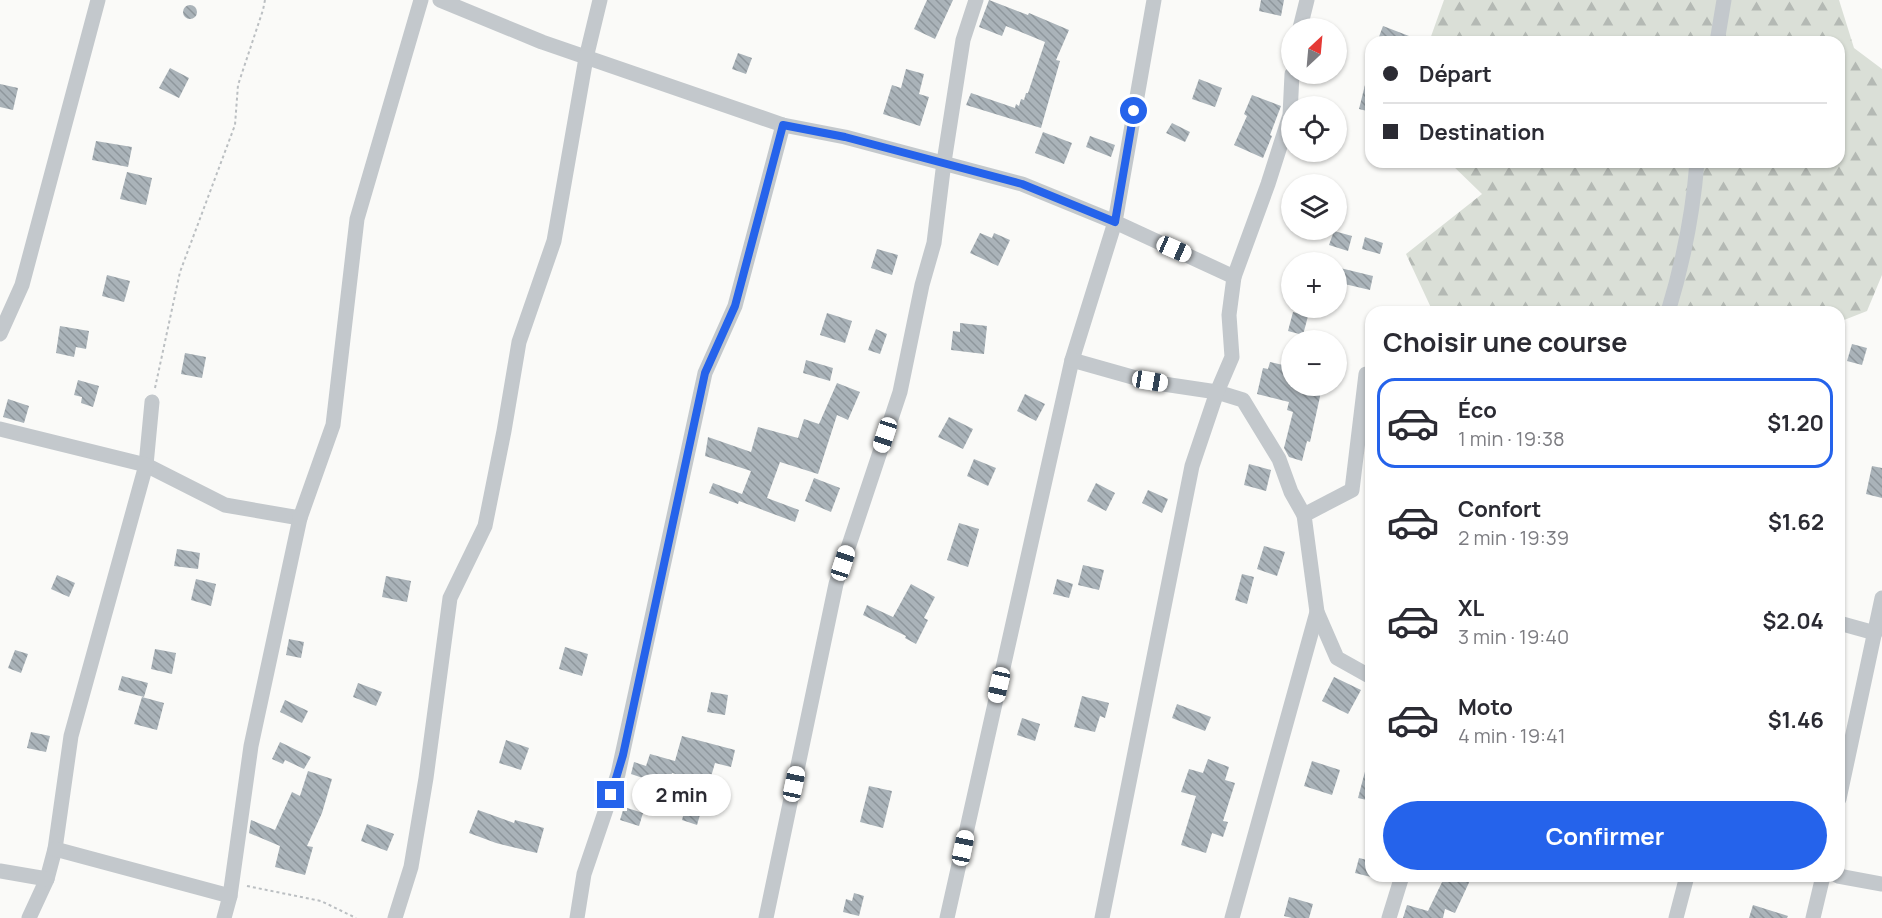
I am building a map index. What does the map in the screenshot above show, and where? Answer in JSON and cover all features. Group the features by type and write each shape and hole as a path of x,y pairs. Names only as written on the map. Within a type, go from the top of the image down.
{"street":[{"path":"0,334 21,285 98,0"},
{"path":"224,918 251,746 300,518 333,425 357,219 421,0"},
{"path":"440,0 542,42 783,125 845,137 1022,184 1115,222 1234,277"},
{"path":"395,918 411,867 426,778 450,598 484,526 504,431 519,342 554,241 586,58 600,0"},
{"path":"766,918 836,584 900,392 922,285 934,243 963,40 976,0"},
{"path":"947,918 1072,360 1115,222 1154,0"},
{"path":"1302,18 1307,0"},
{"path":"1718,36 1724,0"},
{"path":"1102,918 1192,466 1217,392 1232,357 1229,315 1234,277 1290,115 1292,84"},
{"path":"577,918 584,874 618,774 705,373 735,306 783,125"},
{"path":"1670,306 1680,273 1694,197 1696,168"},
{"path":"1072,360 1150,381 1217,392 1243,400 1278,459 1291,492 1304,515 1317,612 1337,658 1365,674"},
{"path":"1304,515 1352,490 1365,382"},
{"path":"29,918 47,879 55,849 71,736 146,465 152,402"},
{"path":"0,429 146,465 225,505 300,518"},
{"path":"1845,772 1882,598"},
{"path":"1232,918 1317,612"},
{"path":"1845,625 1875,633"},
{"path":"55,849 230,889"},
{"path":"0,871 47,879"},
{"path":"1845,877 1882,884"},
{"path":"1389,918 1400,882"},
{"path":"1676,918 1685,882"},
{"path":"1813,918 1822,882"}],"path":[{"path":"152,402 180,272 235,125 238,86 265,0"},
{"path":"230,889 321,901 356,918"}],"green space":[{"path":"1444,0 1839,0 1854,48 1882,69 1882,275 1867,311 1845,320 1845,306 1430,306 1406,254 1482,194 1455,168 1845,168 1845,36 1431,36"}],"building":[{"path":"927,0 953,0 935,39 914,29"},
{"path":"989,0 1028,15 1029,13 1069,30 1056,60 1060,61 1041,128 966,105 971,93 1015,108 1016,104 1019,106 1021,99 1024,100 1028,93 1045,42 1006,26 1002,36 979,27"},
{"path":"1261,0 1284,0 1281,16 1259,11"},
{"path":"187,5 193,5 197,12 193,19 187,19 183,15 183,9"},
{"path":"1383,26 1409,36 1379,36"},
{"path":"738,53 752,58 746,74 732,69"},
{"path":"170,68 189,78 179,98 159,88"},
{"path":"906,69 924,74 919,94 929,97 920,126 883,114 892,85 901,88"},
{"path":"1199,79 1222,88 1215,107 1192,99"},
{"path":"0,84 18,88 13,110 0,107"},
{"path":"1365,85 1365,110 1359,109"},
{"path":"1252,95 1281,106 1263,158 1234,145 1247,116 1244,114"},
{"path":"1172,123 1190,132 1185,142 1166,133"},
{"path":"1043,132 1072,143 1064,164 1035,153"},
{"path":"1090,136 1115,145 1111,157 1086,147"},
{"path":"96,141 132,147 128,167 92,160"},
{"path":"127,172 152,178 146,205 120,199"},
{"path":"980,233 992,238 994,233 1010,240 998,266 970,253"},
{"path":"1347,235 1352,236 1348,251 1329,245 1331,240 1347,240"},
{"path":"1365,237 1383,243 1380,254 1362,249"},
{"path":"877,249 898,255 892,275 871,268"},
{"path":"1347,270 1373,276 1370,290 1347,285"},
{"path":"107,275 130,281 124,302 102,296"},
{"path":"827,313 852,321 845,343 820,335"},
{"path":"1291,318 1307,318 1304,330 1288,330"},
{"path":"960,323 987,326 984,354 951,350 953,331 960,332"},
{"path":"60,326 89,331 86,349 76,347 74,357 56,353"},
{"path":"876,329 887,334 880,354 868,350"},
{"path":"1852,344 1867,348 1862,365 1847,361"},
{"path":"185,353 206,357 202,378 181,374"},
{"path":"806,360 833,368 830,381 803,373"},
{"path":"1270,362 1281,365 1281,396 1320,396 1310,442 1307,441 1302,461 1289,457 1284,448 1293,412 1287,410 1289,402 1257,394 1263,368 1268,369"},
{"path":"78,380 99,386 93,407 81,403 82,397 74,395"},
{"path":"837,383 860,392 848,420 837,415 818,474 780,462 767,498 799,510 795,522 739,501 738,504 709,493 713,483 742,494 751,471 705,456 708,437 751,452 758,427 798,438 804,419 819,424"},
{"path":"1025,394 1045,404 1036,421 1017,411"},
{"path":"8,399 29,406 24,423 3,417"},
{"path":"949,417 973,429 963,449 938,437"},
{"path":"974,459 996,468 988,486 967,476"},
{"path":"1249,464 1271,470 1266,491 1244,485"},
{"path":"1872,466 1882,468 1882,498 1866,494"},
{"path":"814,478 840,488 831,512 805,501"},
{"path":"1096,483 1115,493 1106,511 1087,501"},
{"path":"1148,490 1168,499 1162,513 1142,503"},
{"path":"959,523 979,529 968,567 947,560"},
{"path":"1264,546 1285,552 1277,576 1257,569"},
{"path":"177,549 200,553 198,569 174,566"},
{"path":"1083,565 1104,570 1099,590 1078,585"},
{"path":"1242,574 1254,577 1247,604 1235,600"},
{"path":"57,575 75,583 69,597 51,589"},
{"path":"386,576 411,581 407,602 382,597"},
{"path":"196,579 216,584 211,606 191,600"},
{"path":"1057,579 1073,584 1069,598 1053,594"},
{"path":"911,584 935,597 924,618 928,620 916,644 905,638 906,636 863,615 867,605 893,617"},
{"path":"289,639 304,642 301,658 286,655"},
{"path":"565,647 588,654 582,676 559,669"},
{"path":"155,649 176,653 172,674 151,669"},
{"path":"15,650 28,654 21,673 8,668"},
{"path":"122,676 148,683 144,697 118,690"},
{"path":"1334,677 1361,690 1348,714 1322,701"},
{"path":"358,683 382,692 376,706 353,697"},
{"path":"711,692 728,695 725,715 707,712"},
{"path":"1082,696 1109,703 1105,718 1100,716 1095,732 1074,727"},
{"path":"142,697 164,703 157,730 134,724"},
{"path":"285,700 308,711 302,723 280,712"},
{"path":"1177,704 1211,717 1205,731 1172,718"},
{"path":"1022,718 1040,724 1035,741 1017,735"},
{"path":"31,732 50,736 46,752 27,748"},
{"path":"682,736 735,750 731,767 715,763 697,825 682,820 693,779 672,773 661,813 635,806 643,778 631,774 634,762 646,766 650,754 675,761"},
{"path":"506,740 529,748 521,770 499,763"},
{"path":"280,742 311,757 304,769 285,760 283,764 272,759"},
{"path":"1208,759 1229,767 1225,780 1235,783 1223,821 1228,822 1223,837 1212,833 1206,853 1181,845 1196,796 1181,792 1189,769 1203,773"},
{"path":"1312,761 1340,770 1332,795 1304,786"},
{"path":"308,771 332,779 322,813 307,846 313,847 305,875 275,867 280,846 249,833 251,820 275,830 292,792 300,796"},
{"path":"1365,772 1365,800 1358,798"},
{"path":"869,786 892,791 883,828 860,822"},
{"path":"624,807 643,813 639,826 620,820"},
{"path":"478,810 514,823 515,820 544,828 537,853 496,843 469,833"},
{"path":"367,824 394,834 387,851 361,841"},
{"path":"1359,858 1365,860 1365,876 1355,873"},
{"path":"1442,882 1469,882 1455,913 1445,909 1443,918 1403,918 1407,905 1428,911"},
{"path":"854,893 864,896 859,916 843,912 846,899 852,901"},
{"path":"1289,897 1313,904 1309,918 1284,916"},
{"path":"1753,905 1788,916 1787,918 1749,918"}],"route":[{"path":"611,795 623,755 705,373 735,306 783,125 845,137 1022,184 1115,222 1134,111"}]}
